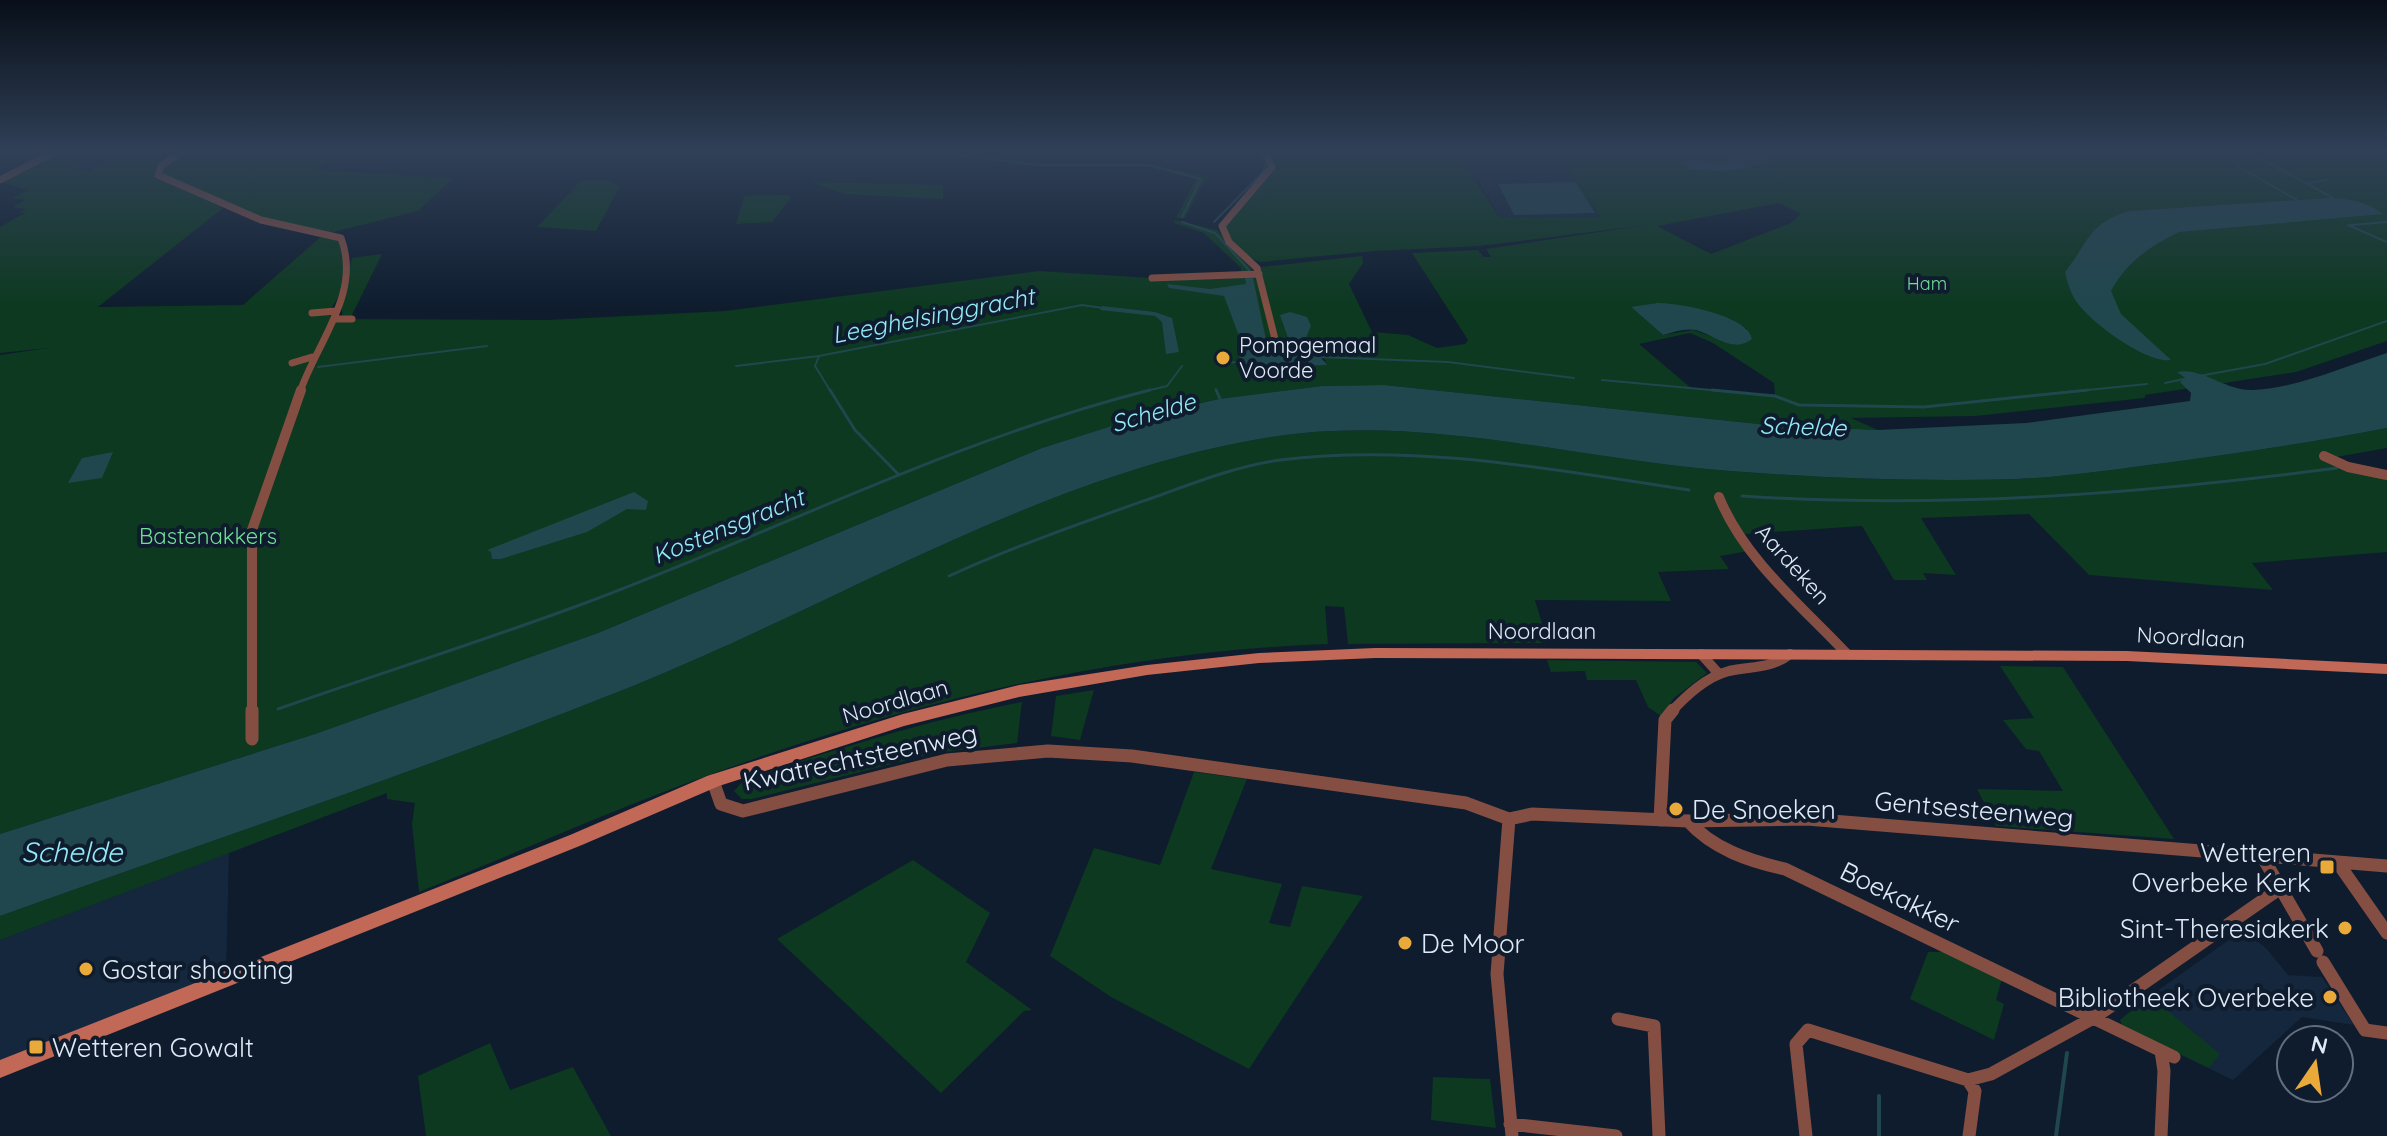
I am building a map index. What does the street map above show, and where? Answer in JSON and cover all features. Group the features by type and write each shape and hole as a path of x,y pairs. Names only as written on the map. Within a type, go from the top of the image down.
{"street":[{"path":"222,203 261,220 341,238 349,259 336,315 312,357 252,530 252,739"},
{"path":"1241,203 1222,226 1229,242 1255,264 1275,339"},
{"path":"1152,278 1259,274"},
{"path":"312,313 352,319"},
{"path":"292,363 312,357"},
{"path":"2324,456 2348,467 2387,475"},
{"name":"Aardeken","path":"1719,497 1722,513 1847,654"},
{"name":"Noordlaan","path":"713,781 903,720 1019,691 1147,670 1259,658 1375,653 2127,656 2387,669"},
{"path":"1701,654 1719,674"},
{"path":"1660,820 1665,720 1686,697 1719,674 1781,663 1790,654"},
{"name":"Kwatrechtsteenweg","path":"0,1069 576,840 713,781 721,804 743,811 947,760 1084,751 1443,799 1492,810 1509,819"},
{"name":"Gentsesteenweg","path":"1509,819 1551,814 1688,821 1807,819 2387,866"},
{"path":"1509,819 1497,974 1511,1130 1616,1136"},
{"name":"Boekakker","path":"1688,821 1696,832 1762,865 1785,869 2168,1054 2164,1071 2161,1136"},
{"path":"2262,856 2365,1030 2387,1033"},
{"path":"2338,863 2387,933"},
{"path":"1806,1136 1796,1044 1808,1030 1968,1080 1991,1074 2095,1017 2282,887"},
{"path":"1618,1019 1654,1026 1659,1136"},
{"path":"1968,1080 1975,1091 1969,1136"}],"shaded area":[{"path":"1491,203 1591,203 1600,217 1500,218"},
{"path":"229,852 226,973 0,1061 0,940"},
{"path":"2243,930 2266,948 2288,975 2322,977 2353,1024 2302,1017 2294,1024 2275,1024 2275,1042 2233,1080 2123,1027 2120,1020"}],"green space":[{"path":"20,203 212,203 223,208 98,307 243,305 324,234 340,240 342,248 341,287 335,304 329,310 336,311 336,319 548,320 725,311 1039,271 1152,278 1259,274 1277,343 1260,267 1362,256 1363,263 1349,284 1372,332 1408,335 1437,348 1465,344 1468,340 1412,253 1478,250 1484,257 1491,257 1486,249 1647,225 1479,246 1374,251 1261,262 1239,248 1225,226 1245,203 1490,203 1500,218 1600,217 1591,203 1779,203 1657,226 1711,254 1791,223 1801,214 1779,203 2387,203 2387,341 2296,372 2145,395 2145,398 1976,416 1851,418 1878,430 1768,425 1384,385 1322,386 1219,399 1140,417 1042,448 598,633 315,734 0,834 0,355 48,348 0,353 0,227 25,213 21,212 25,209 13,207","holes":["1657,303 1731,319 1747,329 1736,345 1693,330 1663,335 1632,308","1690,333 1713,343 1774,383 1775,395 1691,388 1639,344","1279,349 1331,350 1336,356 1322,357 1326,361 1286,365"]},
{"path":"228,203 426,203 418,211 333,232 270,221"},
{"path":"560,203 611,203 596,231 537,227"},
{"path":"742,203 787,203 772,222 736,224"},
{"path":"1184,203 1192,203 1185,218 1176,218"},
{"path":"1175,220 1217,230 1253,270 1241,273 1241,268 1204,233 1174,223"},
{"path":"382,254 351,317 343,317 341,307 352,258"},
{"path":"2387,428 2387,448 2336,457 2346,470 2387,479 2387,552 2252,563 2273,590 2089,575 2029,514 1921,518 1956,575 1923,573 1927,580 1894,580 1862,526 1745,534 1749,551 1720,556 1729,569 1658,572 1671,601 1535,600 1548,643 1348,644 1344,607 1325,606 1328,644 1162,658 999,688 919,708 839,731 682,785 419,892 412,824 415,803 387,799 387,793 0,940 0,916 555,717 711,653 1025,509 1105,479 1187,455 1271,437 1328,431 1385,431 1443,434 1730,471 1873,479 1980,480 2110,470"},
{"path":"1547,660 1696,662 1707,673 1674,698 1661,716 1648,707 1636,680 1587,680 1585,671 1551,672"},
{"path":"2000,666 2063,667 2174,839 1996,826 1977,789 2063,791 2039,751 2026,749 2003,720 2034,718"},
{"path":"1094,690 1080,740 1051,736 1056,696"},
{"path":"1022,702 1017,743 936,753 752,799 742,799 734,791 745,779 848,746 952,717"},
{"path":"1194,772 1247,779 1211,869 1282,884 1269,923 1290,927 1302,886 1363,896 1249,1069 1111,997 1050,956 1094,848 1160,865"},
{"path":"913,860 990,913 966,962 1032,1010 1024,1011 941,1093 777,939"},
{"path":"1928,952 1952,952 2003,975 1996,1000 2004,1004 1994,1040 1910,999"},
{"path":"2150,996 2220,1054 2209,1068 2123,1027 2120,1020"},
{"path":"490,1043 510,1090 573,1067 611,1136 426,1136 418,1076"},
{"path":"1433,1077 1490,1079 1496,1128 1431,1120"}],"water":[{"path":"1508,203 1589,203 1595,213 1514,215"},
{"path":"2254,203 2361,203 2383,214 2179,232 2150,249 2124,271 2111,291 2121,314 2171,360 2147,355 2103,328 2080,306 2069,287 2065,272 2091,234 2105,222 2129,211"},
{"path":"1245,278 1253,278 1267,344 1274,352 1318,354 1327,365 1242,368 1239,355 1245,352 1224,296 1169,288 1167,284 1210,289 1246,284"},
{"path":"1657,303 1696,308 1726,317 1739,323 1752,339 1738,345 1692,330 1663,335 1631,307"},
{"path":"1102,306 1155,312 1172,318 1179,352 1166,354 1162,322 1155,316 1100,310"},
{"path":"1290,312 1307,317 1311,326 1305,340 1288,338 1280,315"},
{"name":"Schelde","path":"2387,353 2387,428 2221,455 2053,476 1909,480 1730,471 1443,434 1385,431 1328,431 1271,437 1187,455 1105,479 1025,509 711,653 555,717 0,916 0,834 315,734 598,633 1042,448 1140,417 1219,399 1322,386 1384,385 1768,425 1878,430 2026,423 2190,401 2191,393 2180,382 2185,378 2177,372 2196,373 2244,390 2254,390 2304,381"},
{"path":"113,452 102,478 68,483 82,458"},
{"path":"634,492 648,501 646,510 627,509 587,532 501,559 492,559 491,552 487,550"}],"waterway":[{"name":"Leeghelsinggracht","path":"1182,217 1189,203"},
{"path":"1214,222 1233,203"},
{"name":"Leeghelsinggracht","path":"1182,222 1215,233 1249,270"},
{"path":"2351,225 2387,222"},
{"path":"2348,225 2387,242"},
{"name":"Leeghelsinggracht","path":"819,356 1082,305 1103,308"},
{"path":"2199,376 2265,364 2387,321"},
{"path":"318,367 487,346"},
{"path":"736,366 819,356"},
{"name":"Leeghelsinggracht","path":"819,356 815,366 831,392"},
{"path":"1319,357 1448,362 1574,378"},
{"name":"Leeghelsinggracht","path":"1218,363 1241,362"},
{"name":"Kostensgracht","path":"1148,391 1167,386 1182,366"},
{"path":"2165,383 2184,379"},
{"path":"1602,380 1733,392"},
{"path":"2068,392 2147,384"},
{"name":"Leeghelsinggracht","path":"830,390 855,430 899,475"},
{"path":"1216,390 1221,401"},
{"path":"1712,390 1733,392"},
{"path":"1733,392 1775,396 1799,405 1924,407 2088,390"},
{"name":"Kostensgracht","path":"899,475 1007,434 1148,391"},
{"name":"Kostensgracht","path":"1142,392 1148,391"},
{"path":"949,576 1050,535 1199,481 1247,466 1280,460 1331,456 1434,457 1536,467 1689,490"},
{"path":"1742,496 1891,501 2040,497 2188,485 2337,468"},
{"name":"Kostensgracht","path":"278,709 588,602 899,475"},
{"path":"2056,1136 2067,1053"},
{"path":"1879,1096 1879,1136"}],"place":[{"name":"Pompgemaal Voorde","path":"1223,358"},
{"name":"De Snoeken","path":"1676,809"},
{"name":"Wetteren Overbeke Kerk","path":"2327,867"},
{"name":"Sint-Theresiakerk","path":"2345,928"},
{"name":"De Moor","path":"1405,943"},
{"name":"Gostar shooting","path":"86,969"},
{"name":"Bibliotheek Overbeke","path":"2330,997"},
{"name":"Wetteren Gowalt","path":"36,1047"}],"park label":[{"name":"Ham","path":"1927,283"},
{"name":"Bastenakkers","path":"208,536"}]}
